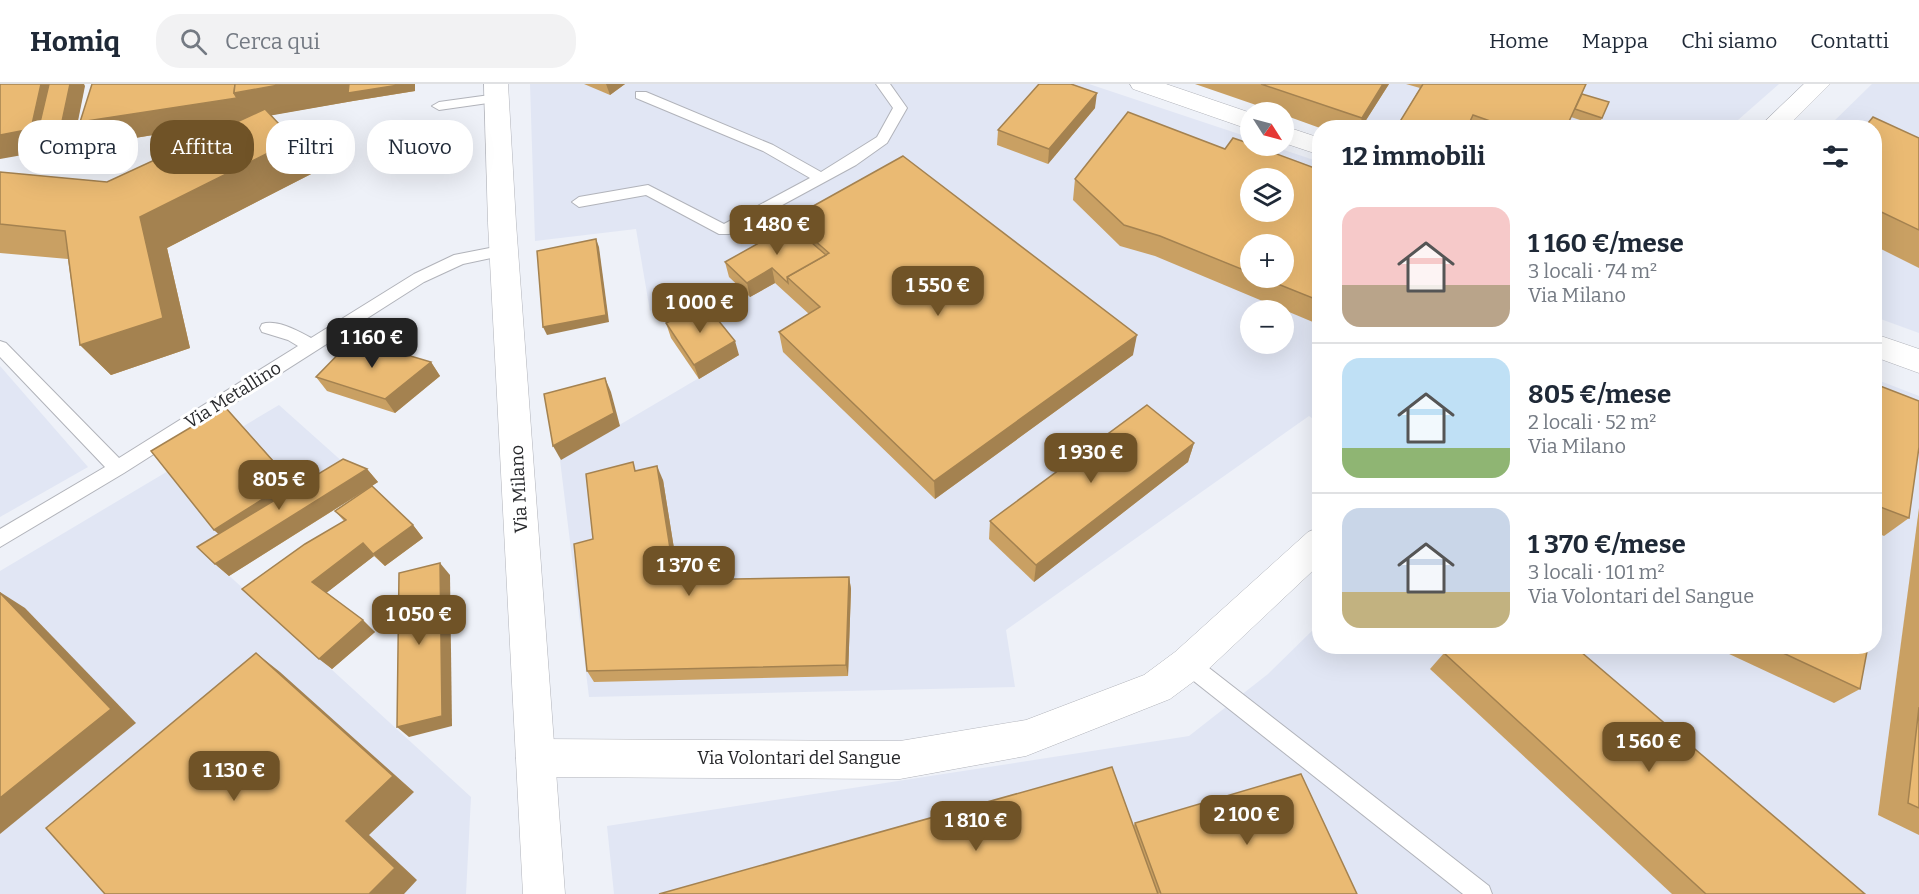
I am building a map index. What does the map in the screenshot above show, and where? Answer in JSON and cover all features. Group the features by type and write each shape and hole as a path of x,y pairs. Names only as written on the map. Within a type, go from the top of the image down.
{"street":[{"path":"1143,84 1240,118"},
{"path":"1779,120 1818,84"},
{"name":"Via Milano","path":"497,91 544,894"},
{"path":"1294,138 1312,144"},
{"path":"1882,348 1919,361"},
{"name":"Via Volontari del Sangue","path":"535,758 900,760 1026,738 1157,687 1188,664 1312,549"}],"lane":[{"path":"579,202 648,189 724,230 851,162 882,140 900,108 883,84"},
{"path":"439,106 497,91"},
{"path":"641,95 768,148 821,178"},
{"name":"Via Metallino","path":"0,539 118,468 419,278 459,260 505,250"},
{"path":"268,328 293,335 310,346"},
{"path":"0,347 118,468"},
{"path":"1188,664 1481,894"}],"shaded area":[{"path":"530,84 1089,84 1240,134 1240,156 1294,156 1294,153 1312,159 1312,418 1309,416 1006,630 1015,687 589,697 560,460 738,355 686,290 650,311 636,229 535,241"},
{"path":"1195,84 1779,84 1738,120 1312,120 1312,124 1294,116 1294,102 1252,102"},
{"path":"1872,84 1919,84 1919,333 1882,320 1882,120 1835,120"},
{"path":"0,366 88,467 0,517"},
{"path":"1882,382 1919,396 1919,894 614,894 607,826 1189,736 1268,674 1312,631 1312,654 1882,654"},
{"path":"279,405 354,472 212,560 471,797 466,894 0,894 0,571"}],"building":[{"path":"0,84 41,84 33,120 18,120 18,132 0,135"},
{"path":"49,84 70,84 62,120 41,120"},
{"path":"92,84 235,84 234,93 237,98 81,120"},
{"path":"235,84 284,84 234,93"},
{"path":"349,84 405,84 348,93"},
{"path":"1039,84 1071,84 1097,93 1049,149 998,130"},
{"path":"1261,84 1383,84 1362,118"},
{"path":"1423,84 1586,84 1570,120 1487,120 1473,115 1471,120 1401,120"},
{"path":"1582,94 1609,102 1602,118 1575,109"},
{"path":"265,109 275,120 266,120 266,154 254,160 254,120 241,120"},
{"path":"1128,112 1225,149 1233,138 1240,140 1240,156 1282,156 1312,167 1312,298 1288,288 1294,288 1294,234 1240,234 1240,269 1160,236 1124,225 1075,179"},
{"path":"1882,121 1919,138 1919,230 1882,212"},
{"path":"903,156 1137,335 934,481 779,332 820,307 787,277 829,253 790,219"},
{"path":"150,162 150,174 226,174 140,217 163,318 80,345 65,231 0,224 0,172 107,182 124,174 138,174 138,168"},
{"path":"791,225 826,255 787,277 788,283 772,268 747,283 725,262"},
{"path":"596,239 606,315 543,327 537,251"},
{"path":"705,304 735,341 694,365 666,323"},
{"path":"353,339 431,362 385,399 316,377"},
{"path":"605,378 614,413 553,446 544,394"},
{"path":"1882,387 1919,401 1919,447 1909,518 1882,508"},
{"path":"1147,405 1194,443 1036,565 990,521"},
{"path":"225,407 291,481 214,530 151,451"},
{"path":"343,459 367,469 215,564 197,547"},
{"path":"633,462 635,471 657,466 675,580 849,577 846,665 587,671 574,544 593,539 586,474"},
{"path":"372,486 413,525 373,554 363,543 312,582 363,620 319,659 242,589 305,544 346,520 335,511"},
{"path":"440,563 442,716 397,727 399,573"},
{"path":"0,593 111,709 0,798"},
{"path":"256,653 393,776 346,821 395,868 369,894 105,894 46,828"},
{"path":"1445,654 1583,654 1865,894 1706,894"},
{"path":"1785,654 1867,654 1860,689"},
{"path":"1919,707 1919,808 1908,803"},
{"path":"1112,767 1158,894 659,894"},
{"path":"1301,774 1357,894 1161,894 1135,823"}]}
